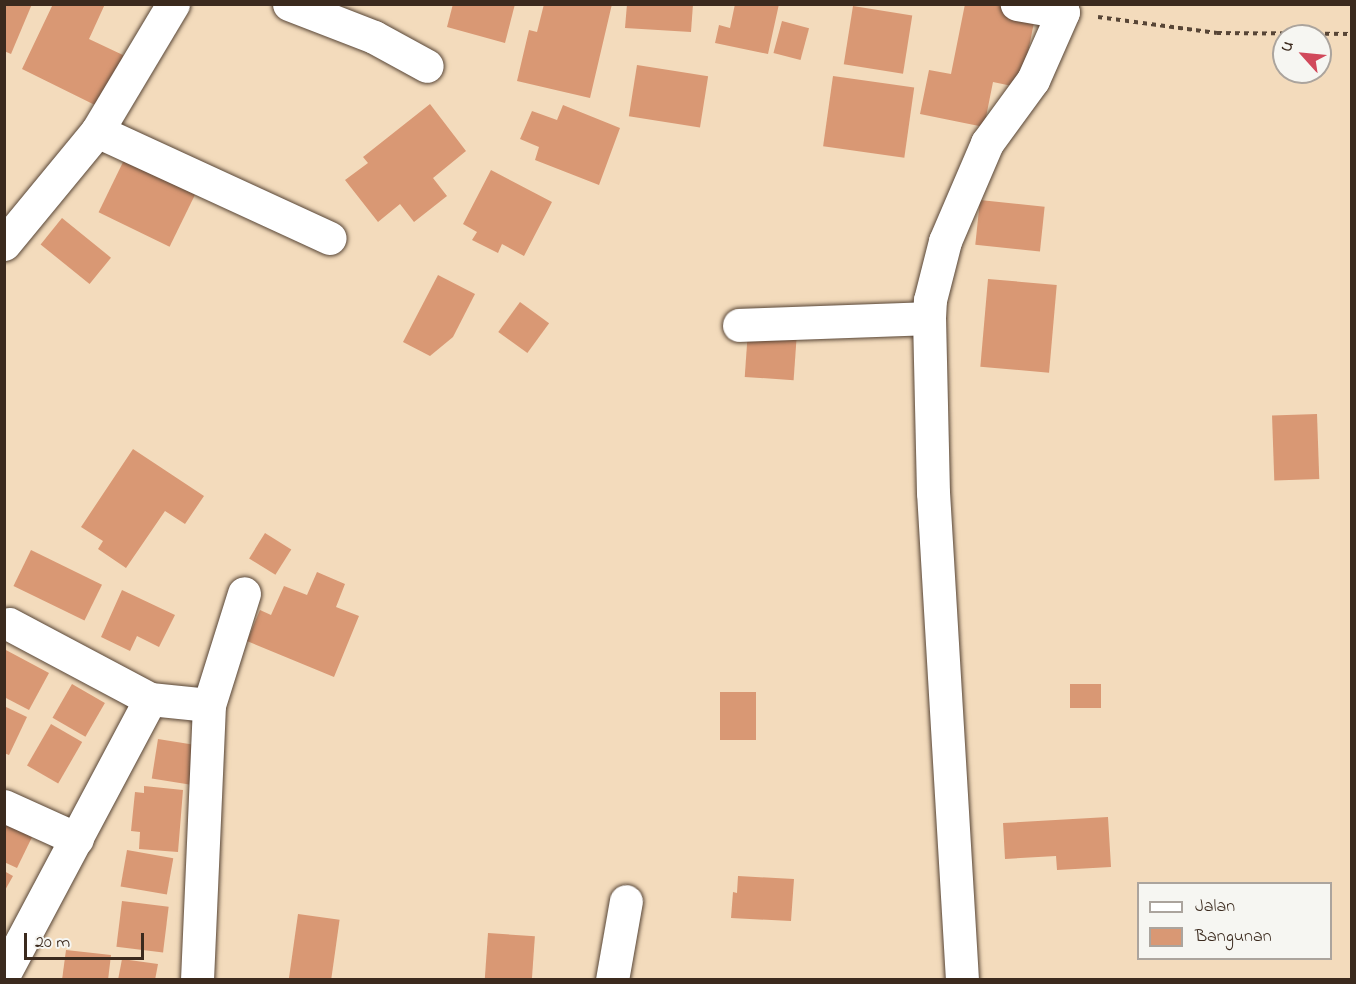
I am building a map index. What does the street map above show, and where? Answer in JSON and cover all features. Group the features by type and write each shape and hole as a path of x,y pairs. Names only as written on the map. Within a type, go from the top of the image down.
{"street":[{"path":"4,244 97,131 173,4"},
{"path":"289,4 374,37 427,66"},
{"path":"962,980 933,493 930,300 945,241 987,143 1033,81 1063,12 1017,4"},
{"path":"97,131 330,238"},
{"path":"739,326 929,318"},
{"path":"197,980 209,705 244,593"},
{"path":"9,624 150,699 209,705"},
{"path":"5,971 150,699"},
{"path":"4,806 77,839"},
{"path":"612,980 626,901"}],"path":[{"path":"1063,12 1217,33 1352,34"}],"building":[{"path":"4,4 32,4 11,54 4,51"},
{"path":"53,4 105,4 89,39 125,56 101,108 22,69"},
{"path":"453,4 515,4 505,43 447,27"},
{"path":"544,4 612,4 590,98 517,81 529,30 537,32"},
{"path":"627,4 693,4 691,32 625,28"},
{"path":"735,4 779,4 768,54 715,43 719,25 730,28"},
{"path":"965,4 1000,4 1036,12 1021,88 993,82 984,127 920,114 929,70 951,74"},
{"path":"853,6 912,15 903,74 844,64"},
{"path":"782,21 809,28 801,60 773,53"},
{"path":"637,65 708,76 700,128 629,116"},
{"path":"833,76 914,87 904,158 823,146"},
{"path":"430,104 466,151 433,178 447,196 414,222 400,204 378,222 345,180 368,163 363,157"},
{"path":"563,105 620,128 599,185 535,160 539,147 520,139 532,111 557,120"},
{"path":"124,160 195,195 170,247 99,212"},
{"path":"491,170 552,202 524,256 502,244 498,253 472,240 477,232 463,224"},
{"path":"980,200 1045,207 1040,252 975,245"},
{"path":"62,218 111,258 90,284 41,244"},
{"path":"438,275 475,294 453,337 430,356 403,342"},
{"path":"988,279 1057,285 1049,373 980,367"},
{"path":"520,302 549,323 527,353 498,332"},
{"path":"748,330 797,333 794,380 745,377"},
{"path":"1317,414 1319,479 1274,481 1272,416"},
{"path":"133,449 204,496 185,524 165,511 126,568 98,549 103,541 81,527"},
{"path":"265,533 291,549 275,575 249,558"},
{"path":"31,550 102,585 84,621 13,586"},
{"path":"317,572 345,584 336,607 359,616 334,677 247,641 260,610 271,615 284,586 307,595"},
{"path":"122,590 175,615 159,647 137,636 130,651 101,637"},
{"path":"4,649 49,673 29,710 4,697"},
{"path":"72,684 105,703 85,737 52,718"},
{"path":"1070,684 1101,684 1101,708 1070,708"},
{"path":"720,692 756,692 756,740 720,740"},
{"path":"4,706 27,717 9,755 4,753"},
{"path":"51,724 82,742 58,784 27,766"},
{"path":"158,739 196,745 189,784 152,779"},
{"path":"144,786 183,790 178,852 139,849 140,832 131,831 135,792 144,793"},
{"path":"4,817 35,831 17,868 4,862"},
{"path":"1108,817 1111,867 1057,870 1056,856 1005,859 1003,823"},
{"path":"127,850 173,858 167,895 121,886"},
{"path":"4,871 13,876 4,892"},
{"path":"738,876 794,879 791,921 731,918 733,892 737,893"},
{"path":"122,901 169,907 163,952 116,947"},
{"path":"298,914 340,920 331,980 289,979"},
{"path":"488,933 535,936 532,980 485,980"},
{"path":"66,950 111,955 108,980 62,980"},
{"path":"122,959 158,964 155,980 118,980"}]}
